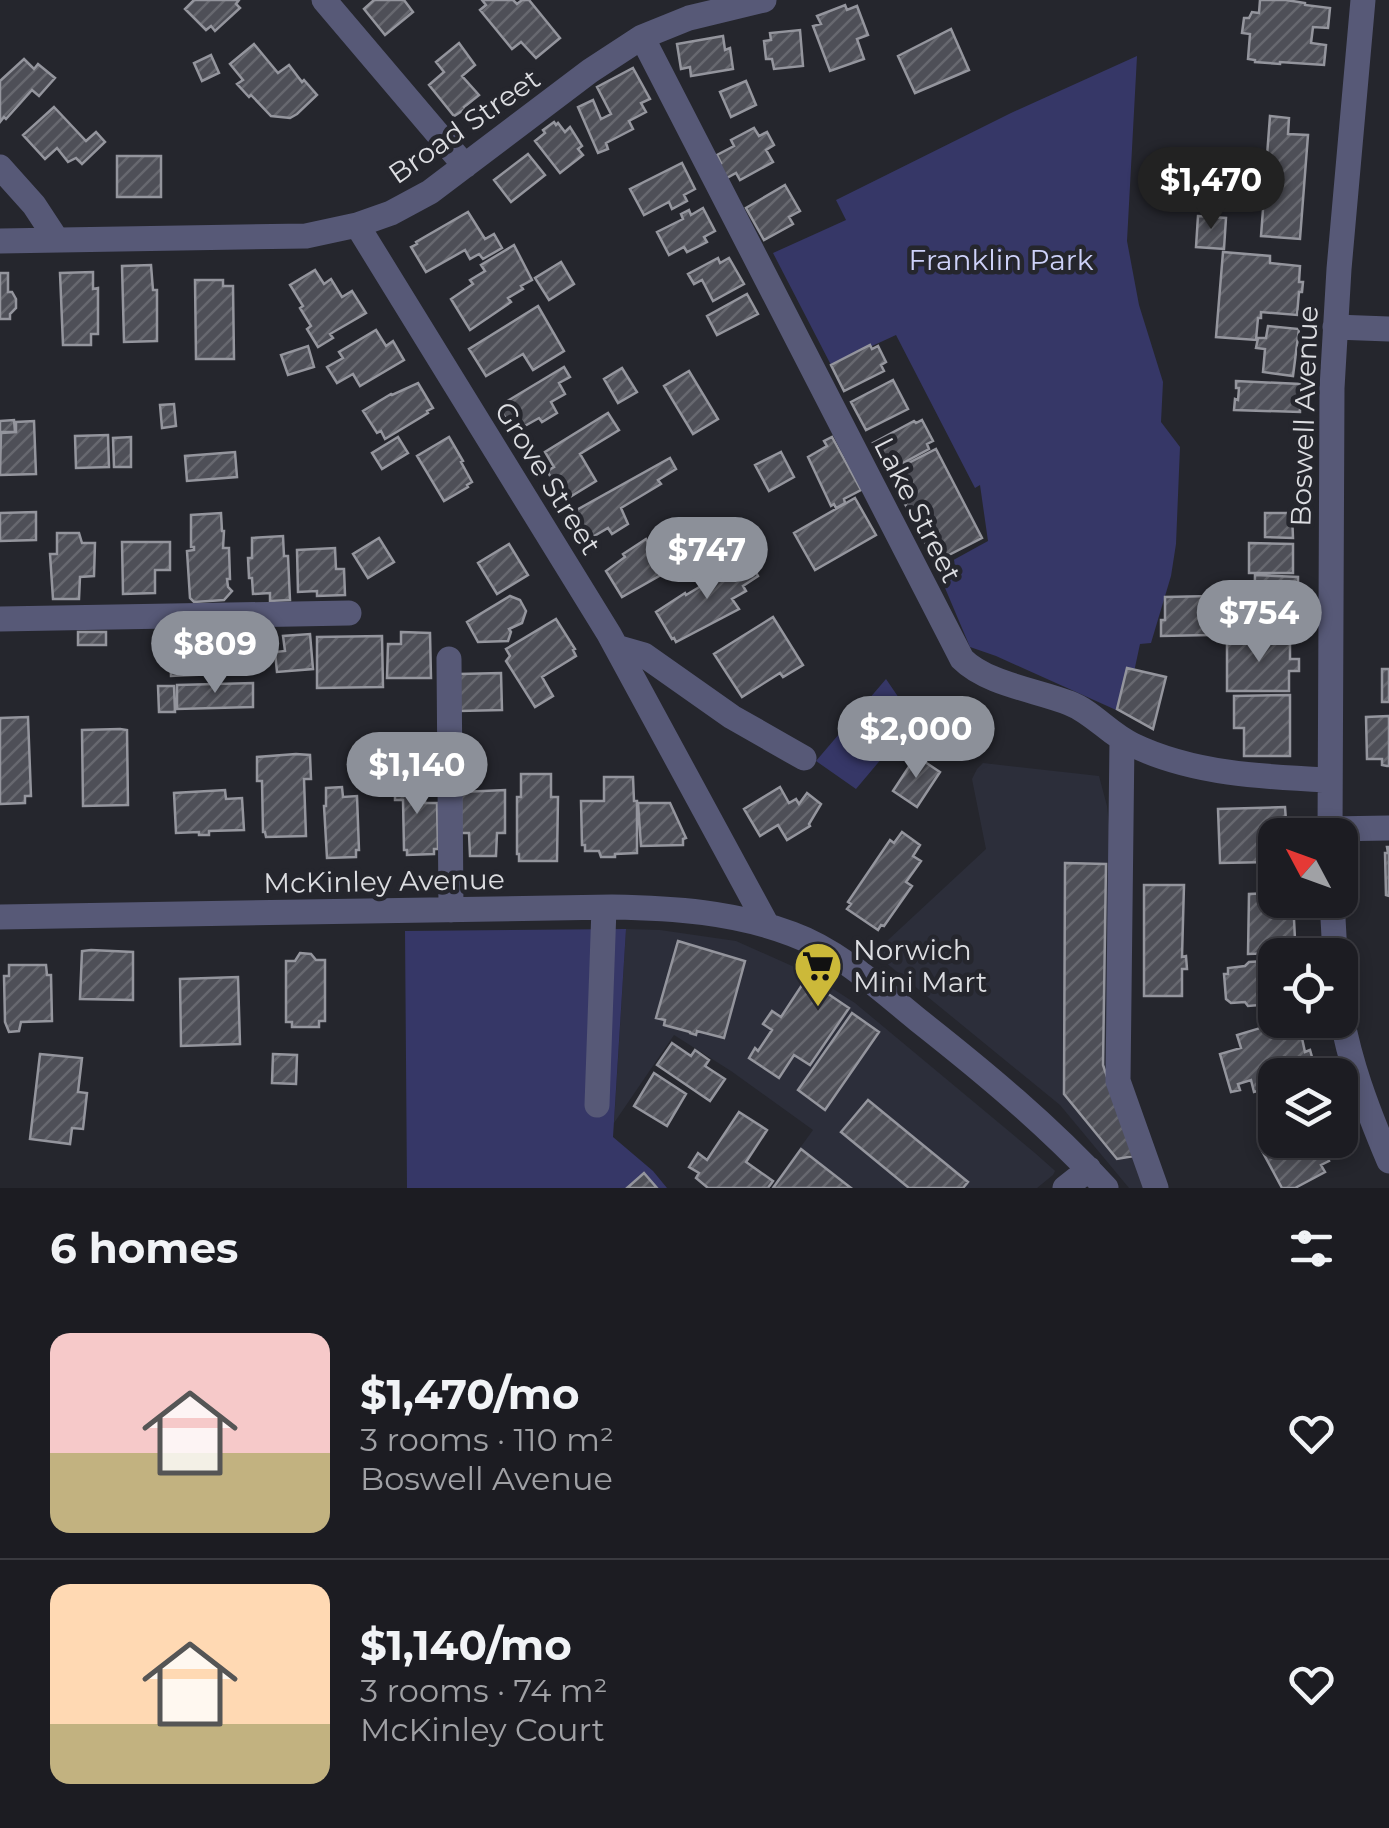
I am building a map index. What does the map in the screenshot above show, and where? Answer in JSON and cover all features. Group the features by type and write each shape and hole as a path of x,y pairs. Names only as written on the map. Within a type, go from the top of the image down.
{"street":[{"path":"324,0 466,166"},
{"name":"Broad Street","path":"0,240 306,236 357,225 391,213 430,192 642,36 690,18 764,0"},
{"name":"Boswell Avenue","path":"1330,818 1330,486 1336,327 1363,0"},
{"name":"Lake Street","path":"642,36 962,659 979,672 1075,705 1122,740 1153,753 1240,774 1330,780"},
{"path":"0,167 34,205 57,240"},
{"name":"Grove Street","path":"357,225 616,648 767,925"},
{"path":"1336,327 1389,329"},
{"path":"0,620 349,613"},
{"path":"616,648 644,655 732,717 804,758"},
{"path":"449,659 451,910"},
{"path":"1122,740 1118,1081 1156,1188"},
{"path":"1358,830 1389,828"},
{"path":"597,1105 604,908"},
{"name":"McKinley Avenue","path":"0,917 604,908 704,911 767,925 806,940 870,981 972,1062 1097,1178"},
{"path":"1347,1038 1353,1066 1389,1161"},
{"path":"1065,1188 1097,1178"}],"shaded area":[{"path":"983,763 1099,776 1109,825 1109,1067 1148,1188 1129,1188 1060,1105 874,953 986,849 972,779"},
{"path":"626,929 736,941 810,974 855,1003 1035,1153 1055,1171 1053,1175 1037,1188 771,1188 813,1130 674,1035 614,1123"}],"green space":[{"name":"Franklin Park","path":"1137,56 1127,241 1139,305 1163,382 1161,422 1180,447 1171,576 1151,643 1140,644 1125,714 970,647 937,569 988,541 980,485 975,488 896,335 831,365 773,253 846,220 836,200"},
{"path":"886,679 914,720 856,789 816,761"},
{"path":"626,929 613,1137 667,1188 407,1188 405,931"}],"building":[{"path":"194,0 239,0 236,4 240,8 215,31 211,26 206,30 185,9"},
{"path":"374,0 404,0 413,12 385,35 364,9"},
{"path":"482,0 513,0 517,4 529,0 560,38 536,58 521,42 512,49 480,10 486,5"},
{"path":"1260,0 1330,8 1328,28 1313,27 1311,43 1326,45 1324,65 1248,59 1250,34 1242,33 1244,18 1252,12 1259,13"},
{"path":"845,5 847,10 857,6 868,35 857,39 864,59 830,71 813,26 821,24 817,16"},
{"path":"951,29 969,70 915,93 898,56"},
{"path":"800,30 803,66 774,69 772,59 766,59 764,41 771,40 770,33"},
{"path":"723,36 725,50 730,48 733,69 691,76 690,67 681,69 677,44"},
{"path":"459,43 475,65 462,76 479,95 454,116 429,85 444,72 436,62"},
{"path":"254,44 278,73 289,65 317,95 290,118 271,116 237,84 243,80 230,64"},
{"path":"211,55 219,73 202,81 194,63"},
{"path":"24,59 34,69 38,64 55,78 39,96 32,90 0,122 0,81"},
{"path":"633,68 650,99 641,103 646,112 629,121 633,129 606,143 608,149 598,153 578,107 593,100 601,119 611,114 597,87"},
{"path":"746,81 756,105 731,117 720,92"},
{"path":"54,107 86,141 96,132 105,142 82,164 76,158 68,162 57,148 45,159 23,135"},
{"path":"1270,116 1289,118 1288,134 1308,135 1300,239 1261,236"},
{"path":"554,122 565,132 570,127 582,146 578,149 583,155 560,173 535,141"},
{"path":"754,128 759,136 767,132 774,145 766,150 773,162 740,180 736,173 725,179 717,155 734,146 731,140"},
{"path":"528,154 545,175 511,202 494,180"},
{"path":"117,156 161,156 161,197 117,197"},
{"path":"682,163 695,189 684,195 687,201 672,209 669,202 644,215 630,189"},
{"path":"785,185 800,211 789,217 793,224 764,240 746,208"},
{"path":"703,208 715,231 704,237 707,242 669,255 657,232 683,219 681,214 689,210 691,215"},
{"path":"468,212 485,239 494,234 502,248 483,259 479,254 470,259 465,250 426,272 411,247"},
{"path":"1198,216 1226,218 1224,249 1196,247"},
{"path":"514,245 532,280 508,298 511,302 470,330 451,299 485,271 481,265"},
{"path":"1223,252 1270,256 1270,263 1300,266 1299,282 1303,282 1297,315 1261,312 1256,340 1216,337"},
{"path":"718,258 720,263 729,258 744,284 713,301 702,280 694,284 688,274"},
{"path":"561,262 574,284 549,300 535,278"},
{"path":"151,265 153,290 157,290 157,341 124,342 122,266"},
{"path":"315,270 324,284 331,279 342,297 352,291 366,313 330,334 333,338 318,347 307,329 311,326 300,308 303,306 290,285"},
{"path":"93,272 93,289 98,288 98,334 91,334 91,345 63,345 60,273"},
{"path":"0,273 8,273 8,292 16,299 10,319 0,319"},
{"path":"195,280 223,280 223,286 233,286 234,359 196,359"},
{"path":"747,294 758,314 717,335 707,316"},
{"path":"538,306 564,351 533,370 523,354 486,376 469,349"},
{"path":"1268,326 1299,329 1293,376 1263,372 1265,349 1256,348 1258,338 1266,338"},
{"path":"376,330 386,346 393,341 404,360 360,386 353,374 337,383 327,367 343,358 339,352"},
{"path":"870,345 872,349 878,346 886,362 881,365 884,371 844,391 831,365"},
{"path":"308,346 314,367 288,375 281,355"},
{"path":"564,367 570,377 559,383 565,394 551,402 557,413 521,428 513,415 506,419 499,406"},
{"path":"622,368 637,392 618,403 604,379"},
{"path":"689,371 718,419 693,434 664,386"},
{"path":"893,380 908,409 866,430 851,402"},
{"path":"1236,381 1300,384 1300,412 1234,410 1239,388"},
{"path":"418,383 433,408 385,439 363,411"},
{"path":"174,404 176,426 162,428 160,405"},
{"path":"608,413 619,430 580,454 596,481 565,500 547,471 554,467 545,452"},
{"path":"14,420 15,432 0,432 0,421"},
{"path":"922,420 933,441 927,444 929,449 888,471 873,443"},
{"path":"34,421 36,474 0,475 1,433 16,432 16,422"},
{"path":"108,435 109,467 76,468 75,436"},
{"path":"131,437 131,467 114,467 113,438"},
{"path":"398,437 408,453 382,469 372,453"},
{"path":"449,437 472,482 444,501 417,456"},
{"path":"832,437 861,490 836,508 831,506 808,457 827,446 824,441"},
{"path":"936,449 982,538 935,562 889,473"},
{"path":"235,452 237,477 187,481 185,456"},
{"path":"781,452 794,477 769,491 755,465"},
{"path":"670,458 676,469 658,480 661,484 621,508 628,524 612,534 608,528 589,539 573,512"},
{"path":"855,498 876,535 815,570 794,533"},
{"path":"36,512 36,540 0,541 0,513"},
{"path":"221,513 223,548 229,548 228,587 232,591 224,600 194,602 190,598 187,551 194,550 191,515"},
{"path":"1265,513 1292,513 1293,538 1265,537"},
{"path":"676,528 694,559 677,570 672,562 663,568 666,572 622,597 606,571 646,539 649,544"},
{"path":"57,533 79,533 82,543 95,543 94,576 80,577 79,599 53,599 50,554 57,554"},
{"path":"283,536 290,600 270,601 270,593 253,594 248,558 252,558 252,538"},
{"path":"379,538 394,562 368,578 353,554"},
{"path":"122,542 170,542 170,570 155,570 155,593 123,594"},
{"path":"1249,543 1293,544 1293,573 1249,573"},
{"path":"509,544 528,575 497,594 478,563"},
{"path":"335,548 336,569 344,569 345,595 298,592 297,550"},
{"path":"748,558 758,576 743,586 746,591 732,599 739,609 676,642 672,639 656,612"},
{"path":"1255,575 1298,577 1298,618 1254,617"},
{"path":"510,596 520,600 526,611 522,623 509,629 508,641 478,642 467,622"},
{"path":"1211,596 1211,635 1161,636 1165,597"},
{"path":"773,617 803,665 783,677 780,673 742,697 714,654"},
{"path":"556,619 576,656 542,677 553,696 535,707 506,661 510,656 506,649"},
{"path":"78,632 106,632 106,645 78,645"},
{"path":"401,632 430,633 431,678 387,678 388,644 401,644"},
{"path":"213,634 213,639 237,638 238,673 171,676 170,640 192,640 192,635"},
{"path":"310,634 313,669 277,672 275,652 285,651 283,636"},
{"path":"382,636 383,687 317,688 317,637"},
{"path":"1227,639 1290,639 1290,659 1299,659 1299,671 1289,671 1289,691 1227,691"},
{"path":"1127,668 1166,677 1153,729 1117,709"},
{"path":"1382,669 1389,669 1389,702 1382,702"},
{"path":"501,673 502,710 459,711 459,674"},
{"path":"253,683 253,707 177,709 177,685"},
{"path":"158,686 174,686 175,712 159,712"},
{"path":"1290,695 1290,756 1244,756 1244,728 1234,728 1234,696"},
{"path":"1389,716 1387,766 1382,765 1382,759 1367,759 1366,717"},
{"path":"28,717 31,796 25,796 25,803 0,804 0,718"},
{"path":"82,730 127,730 128,805 83,806"},
{"path":"310,755 311,779 304,779 306,836 266,837 257,757"},
{"path":"369,756 370,783 356,784 355,757"},
{"path":"916,756 940,772 917,807 893,791"},
{"path":"521,774 551,774 551,797 558,797 557,861 519,861 517,797 521,797"},
{"path":"425,777 425,803 437,803 438,849 434,849 434,854 407,855 403,800 395,800 395,778"},
{"path":"604,777 633,777 637,853 601,857 599,851 585,851 582,845 581,801 604,801"},
{"path":"342,787 343,797 357,796 359,850 356,857 327,858 326,788"},
{"path":"780,787 789,803 796,799 799,804 807,793 821,804 810,826 787,840 778,825 760,836 744,809"},
{"path":"225,790 226,799 242,798 244,830 209,831 209,835 176,833 174,793"},
{"path":"505,790 505,833 497,833 496,856 470,856 469,833 461,833 461,792"},
{"path":"638,803 670,803 686,838 683,845 641,846"},
{"path":"1285,807 1286,818 1258,818 1258,862 1220,863 1218,809"},
{"path":"902,832 920,845 913,856 921,861 906,882 912,886 878,930 847,909 851,904 848,902 890,840 894,843"},
{"path":"1389,847 1389,896 1386,895"},
{"path":"1065,863 1106,864 1103,1065 1134,1156 1117,1159 1064,1094"},
{"path":"1144,885 1184,885 1182,957 1186,956 1187,969 1182,969 1182,996 1144,996"},
{"path":"1249,894 1258,894 1258,918 1294,918 1295,938 1258,938 1258,954 1248,954"},
{"path":"678,941 745,961 724,1038 697,1031 696,1035 664,1025 665,1020 656,1018"},
{"path":"82,951 133,952 133,1000 80,999"},
{"path":"300,953 325,960 325,1021 319,1021 319,1027 292,1027 292,1022 286,1022 286,961 295,961"},
{"path":"1258,961 1258,1005 1231,1003 1226,999 1224,974 1228,974 1228,968"},
{"path":"9,965 46,965 47,975 51,975 52,1021 21,1022 19,1031 9,1032 5,1022 4,976 9,976"},
{"path":"238,977 240,1044 181,1046 180,979"},
{"path":"806,979 849,1008 810,1065 794,1055 779,1078 749,1058 772,1030 763,1024 772,1011 781,1017"},
{"path":"852,1013 879,1032 825,1110 798,1090"},
{"path":"1258,1029 1258,1038 1302,1038 1305,1052 1310,1050 1312,1058 1258,1058 1258,1091 1254,1092 1251,1080 1238,1084 1240,1090 1231,1092 1220,1054 1241,1048 1237,1035"},
{"path":"672,1043 691,1056 695,1050 709,1060 705,1066 725,1079 710,1101 657,1065"},
{"path":"40,1054 82,1058 78,1092 87,1093 83,1129 72,1128 70,1144 30,1139"},
{"path":"273,1054 297,1055 296,1084 272,1083"},
{"path":"654,1073 686,1094 667,1126 634,1106"},
{"path":"868,1100 968,1182 963,1188 909,1188 841,1132"},
{"path":"739,1112 767,1130 746,1162 773,1181 768,1188 708,1188 696,1178 699,1173 689,1167 698,1153 707,1160"},
{"path":"801,1149 851,1188 773,1188"},
{"path":"1266,1158 1327,1158 1329,1161 1321,1165 1325,1172 1295,1188 1282,1188"},
{"path":"644,1173 657,1188 627,1188"}],"place":[{"name":"Norwich Mini Mart","path":"818,1008"}]}
